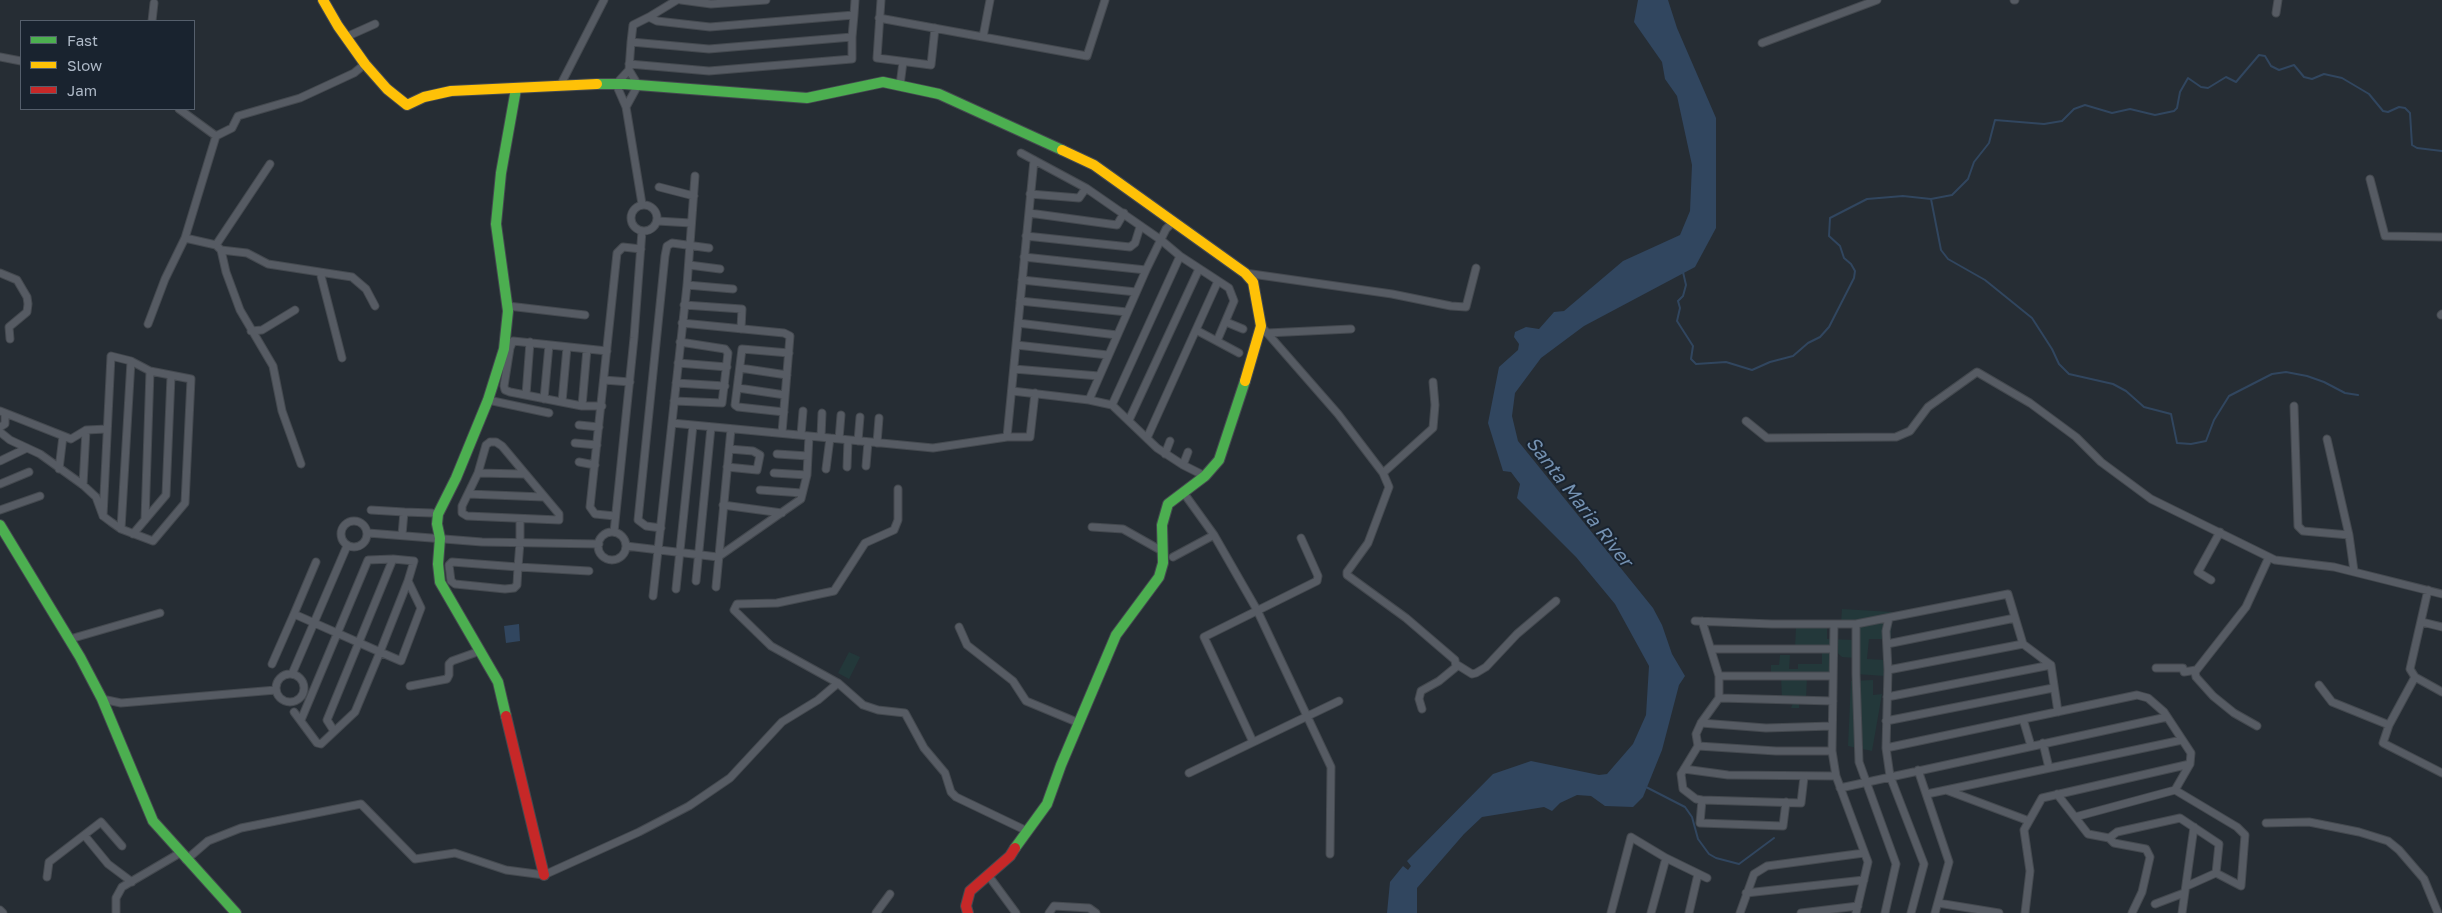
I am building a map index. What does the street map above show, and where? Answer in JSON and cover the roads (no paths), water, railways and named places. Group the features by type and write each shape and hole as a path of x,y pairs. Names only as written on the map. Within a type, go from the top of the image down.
{"street":[{"path":"323,0 365,64 387,89 407,104 424,97 451,91 516,89 561,84 638,85 807,98 883,82 940,94 1094,164 1245,274 1255,286 1264,329 1338,414 1382,473 1389,489 1368,543 1347,572 1347,576 1406,618 1455,660 1456,664 1472,674 1476,674 1486,668 1516,634 1556,601"},
{"path":"561,84 604,0"},
{"path":"616,84 629,67 633,24 679,0 711,4 766,0"},
{"path":"629,67 709,71 852,59 855,0"},
{"path":"881,0 877,58 931,64 935,28"},
{"path":"983,37 990,0"},
{"path":"879,18 1087,56 1106,0"},
{"path":"1762,43 1877,0"},
{"path":"2276,13 2278,0"},
{"path":"152,20 154,3"},
{"path":"649,17 657,21 710,27 854,15"},
{"path":"346,37 375,24"},
{"path":"632,42 709,49 852,37"},
{"path":"0,57 20,61"},
{"path":"900,85 903,62"},
{"path":"148,324 165,279 185,238 216,136 232,128 238,116 300,98 354,73 365,64"},
{"path":"629,67 638,85"},
{"path":"616,84 626,107 642,204"},
{"path":"626,107 638,85"},
{"path":"516,89 501,173 496,224 508,306 504,349 488,400 456,478 438,514 437,524 440,538 438,564 440,582 498,682 544,875"},
{"path":"180,110 216,136"},
{"path":"1021,153 1086,188 1124,213 1180,256 1229,288 1234,296 1218,341"},
{"path":"1007,437 1034,160"},
{"path":"270,164 219,248 240,310 273,366 282,411 301,464"},
{"path":"653,596 687,285 696,176"},
{"path":"2370,179 2384,236 2442,236"},
{"path":"660,187 694,196"},
{"path":"1030,194 1079,198 1086,188"},
{"path":"642,204 654,209 657,221 654,227 642,231"},
{"path":"642,204 632,212 630,218 632,224 642,231"},
{"path":"1029,213 1117,225 1124,213"},
{"path":"657,221 691,223"},
{"path":"1089,400 1146,270 1166,229 1173,222"},
{"path":"1026,236 1130,247 1135,243 1140,226"},
{"path":"614,532 630,382 642,231"},
{"path":"185,238 219,248 247,253 268,264 352,277 366,288 374,306"},
{"path":"661,528 646,526 638,520 667,246 672,244 709,248"},
{"path":"615,516 595,514 591,511 595,464 617,253 623,247 641,249"},
{"path":"1024,256 1146,270"},
{"path":"1112,406 1180,256"},
{"path":"688,265 720,269"},
{"path":"1245,274 1392,294 1451,306 1466,307 1476,268"},
{"path":"1129,420 1199,269"},
{"path":"320,272 342,358"},
{"path":"0,273 17,280 27,297 28,312 9,327 10,339"},
{"path":"1022,280 1136,292"},
{"path":"1147,438 1218,281"},
{"path":"687,285 733,289"},
{"path":"1020,301 1127,312"},
{"path":"684,305 742,309 741,329"},
{"path":"508,306 585,315"},
{"path":"251,331 262,330 295,310"},
{"path":"1018,322 1117,335"},
{"path":"1226,322 1243,329"},
{"path":"682,323 788,334 790,338 782,433"},
{"path":"1264,329 1352,329"},
{"path":"968,913 966,906 970,891 1010,856 1047,804 1116,635 1159,577 1164,563 1162,525 1168,504 1205,476 1219,460 1264,329"},
{"path":"1196,330 1239,353"},
{"path":"602,406 582,406 510,392 505,390 504,386 510,348 513,341 607,351"},
{"path":"526,394 530,342"},
{"path":"674,401 722,404 727,368 728,353 725,348 680,342"},
{"path":"544,398 549,345"},
{"path":"1016,345 1108,355"},
{"path":"562,402 567,347"},
{"path":"582,406 587,349"},
{"path":"784,412 736,407 742,349 789,353"},
{"path":"1,435 40,454 83,485 96,497 103,516 121,529 153,541 185,503 191,379 150,371 131,361 111,356 103,516"},
{"path":"121,529 131,361"},
{"path":"678,363 727,368"},
{"path":"740,368 787,375"},
{"path":"1014,369 1099,376"},
{"path":"145,520 150,371"},
{"path":"1746,421 1767,438 1896,437 1910,432 1928,407 1977,372 2030,402 2076,437 2102,462 2150,499 2274,560 2354,571 2442,594"},
{"path":"133,534 166,495 171,376"},
{"path":"604,380 630,382"},
{"path":"1382,473 1433,428 1435,405 1433,382"},
{"path":"676,384 725,386"},
{"path":"738,388 785,395"},
{"path":"1012,391 1089,400 1112,406 1165,454 1205,476"},
{"path":"672,423 933,448 1007,437 1030,437 1035,393"},
{"path":"488,400 549,413"},
{"path":"2294,406 2298,526 2303,531 2349,535"},
{"path":"800,435 803,411"},
{"path":"3,412 71,439 76,438 86,430 107,429"},
{"path":"0,427 5,424 3,412"},
{"path":"820,437 822,413"},
{"path":"839,439 841,415"},
{"path":"858,441 860,417"},
{"path":"877,443 879,418"},
{"path":"579,425 599,427"},
{"path":"676,589 692,425"},
{"path":"696,581 710,427"},
{"path":"716,587 731,429"},
{"path":"83,485 86,430"},
{"path":"59,469 63,436"},
{"path":"626,546 718,557 801,499 807,475 809,436"},
{"path":"826,469 830,438"},
{"path":"2327,439 2349,535 2354,571"},
{"path":"847,467 848,440"},
{"path":"1165,454 1170,441"},
{"path":"496,442 559,514 559,520 467,516 462,513 462,506 478,473 486,445 496,442"},
{"path":"866,466 868,442"},
{"path":"575,443 597,445"},
{"path":"0,461 27,448"},
{"path":"727,467 757,470 760,456 753,451 729,449"},
{"path":"1183,465 1188,452"},
{"path":"777,454 808,456"},
{"path":"579,462 595,464"},
{"path":"0,484 29,472"},
{"path":"774,472 807,475"},
{"path":"478,473 523,474"},
{"path":"898,489 898,520 894,530 865,543 834,591 824,595 777,604 737,604 734,610 771,646 838,683 863,705 878,710 905,713 924,748 945,774 951,792 956,797 1027,831"},
{"path":"760,490 802,493"},
{"path":"1183,492 1214,535 1257,610 1331,768 1330,854"},
{"path":"468,494 543,497"},
{"path":"0,510 40,496"},
{"path":"723,506 782,513"},
{"path":"371,510 432,514"},
{"path":"402,535 404,512"},
{"path":"520,519 520,542 518,567 517,585 514,588 505,589 455,584 449,577 448,568 452,562 518,567 589,570"},
{"path":"356,521 366,527 367,539 359,547 347,546 341,536 344,525 356,521"},
{"path":"0,525 70,639 102,700 153,821 183,857 228,902 236,913"},
{"path":"1092,527 1123,529 1162,551"},
{"path":"614,532 625,539 626,546 621,557 615,560 603,556 599,544 604,535 614,532"},
{"path":"2211,580 2198,572 2220,532"},
{"path":"368,533 520,542 599,544"},
{"path":"1173,557 1214,535"},
{"path":"1253,742 1204,639 1206,634 1318,579 1300,538"},
{"path":"292,674 347,546"},
{"path":"2257,726 2234,713 2213,696 2196,677 2196,670 2246,607 2269,557"},
{"path":"334,731 327,720 393,559"},
{"path":"294,712 318,744 355,712 414,562 393,559 368,560 301,720"},
{"path":"272,664 316,562"},
{"path":"294,614 401,661 421,608 408,581"},
{"path":"2428,590 2410,669 2415,677 2442,692"},
{"path":"1804,778 1801,803 1702,800 1696,799 1683,789 1681,774 1698,746 1696,734 1701,723 1719,698 1719,676 1711,649 1698,621 1856,624 2008,594 2023,644 2051,665 2058,712"},
{"path":"70,639 160,612"},
{"path":"1889,618 1886,631 1888,670 1886,748 1890,776 1924,864 1911,913"},
{"path":"1887,644 2015,618"},
{"path":"2422,622 2442,626"},
{"path":"1801,913 1857,909 1868,862 1836,776 1832,751 1834,624"},
{"path":"1856,624 1859,762 1896,864 1885,913"},
{"path":"959,627 967,645 1013,681 1026,701 1079,723"},
{"path":"1888,670 2023,644"},
{"path":"1711,649 1833,649"},
{"path":"410,686 447,679 449,664 480,651"},
{"path":"1422,709 1419,699 1421,691 1439,681 1456,664"},
{"path":"1887,697 2051,665"},
{"path":"2156,668 2183,668 2184,672 2196,670"},
{"path":"292,674 298,677 304,689 296,700 284,700 276,690 280,678 292,674"},
{"path":"1719,676 1833,676"},
{"path":"2415,677 2389,725 2383,743 2442,773"},
{"path":"116,913 116,898 122,887 183,857 208,841 241,828 313,812 361,804 415,859 455,853 506,870 544,875 640,832 688,806 730,778 782,722 818,700 838,683"},
{"path":"2319,685 2332,702 2389,725"},
{"path":"1886,721 2053,688"},
{"path":"102,700 121,703 276,690"},
{"path":"1886,748 2137,695 2148,698 2167,717 2191,753 2190,764 2175,790"},
{"path":"1719,698 1833,700"},
{"path":"1189,773 1339,701"},
{"path":"108,714 121,703"},
{"path":"1840,788 2167,717"},
{"path":"2023,719 2031,746"},
{"path":"1701,723 1766,728 1832,726"},
{"path":"1926,794 2182,740"},
{"path":"2043,743 2049,768"},
{"path":"1698,746 1776,751 1832,751"},
{"path":"2025,913 2030,870 2024,830 2042,798 2190,764"},
{"path":"1684,769 1728,774 1804,778 1836,776"},
{"path":"1918,770 1949,862 1935,913"},
{"path":"1946,790 2029,821"},
{"path":"2075,816 2175,790 2237,827 2245,835 2241,886 2216,872"},
{"path":"2057,794 2088,834 2109,838 2114,843 2146,849 2150,857 2142,892 2132,913"},
{"path":"1702,800 1700,822 1783,826 1786,802"},
{"path":"2109,838 2117,832 2180,818 2219,844 2216,872"},
{"path":"47,877 49,862 101,822 104,823 122,846"},
{"path":"2266,823 2309,822 2359,832 2388,841 2399,850 2424,879 2438,913"},
{"path":"2182,913 2194,827"},
{"path":"85,836 108,864 132,882"},
{"path":"1611,913 1631,837 1666,858 1707,878"},
{"path":"1740,913 1754,874 1767,866 1864,853"},
{"path":"1651,913 1666,858"},
{"path":"2156,904 2216,872"},
{"path":"1689,913 1698,874"},
{"path":"988,875 1016,913"},
{"path":"1746,893 1864,880"},
{"path":"876,913 890,894"},
{"path":"1938,903 1999,913"},
{"path":"1049,913 1054,906 1089,908 1096,913"},
{"path":"0,910 3,913"}],"water":[{"path":"1638,0 1668,0 1677,28 1716,118 1716,228 1695,267 1584,326 1541,358 1515,393 1512,416 1518,441 1653,608 1662,625 1672,654 1685,676 1679,685 1662,750 1643,797 1633,807 1605,806 1591,796 1577,795 1560,803 1552,811 1544,807 1482,817 1464,834 1417,888 1417,913 1387,913 1390,882 1403,866 1408,870 1411,866 1407,861 1493,774 1531,761 1599,775 1607,774 1633,744 1646,715 1649,666 1615,604 1576,557 1517,498 1520,484 1511,472 1503,471 1488,423 1499,367 1518,350 1519,344 1514,337 1515,332 1526,327 1539,329 1554,312 1564,311 1623,261 1680,235 1690,211 1692,165 1677,96 1665,79 1662,62 1634,22"},
{"path":"519,624 520,641 506,643 504,626"}],"waterway":[{"path":"1683,272 1686,285 1683,296 1678,301 1680,308 1677,321 1693,346 1691,359 1696,364 1726,362 1752,370 1770,362 1793,356 1808,343 1820,337 1829,327 1854,278 1855,271 1851,264 1844,258 1840,246 1829,236 1830,218 1867,199 1903,196 1931,199 1952,195 1968,179 1974,162 1989,143 1995,120 2044,124 2062,121 2074,109 2085,105 2112,113 2130,109 2155,115 2174,111 2177,108 2180,92 2188,78 2201,87 2208,88 2226,77 2236,82 2259,55 2265,56 2271,66 2279,70 2294,65 2304,77 2312,79 2324,74 2342,78 2369,94 2383,111 2388,112 2399,107 2405,108 2410,113 2412,145 2417,148 2442,151"},
{"path":"1931,199 1941,250 1948,259 1985,280 2032,318 2052,349 2059,364 2069,374 2113,384 2126,391 2144,407 2171,414 2177,443 2191,444 2206,441 2214,420 2229,396 2272,374 2286,372 2307,376 2345,393 2358,395"},
{"path":"1646,787 1685,807 1692,817 1698,839 1709,854 1716,858 1739,864 1774,838"}],"water label":[{"name":"Santa Maria River","path":"1579,502"}]}
